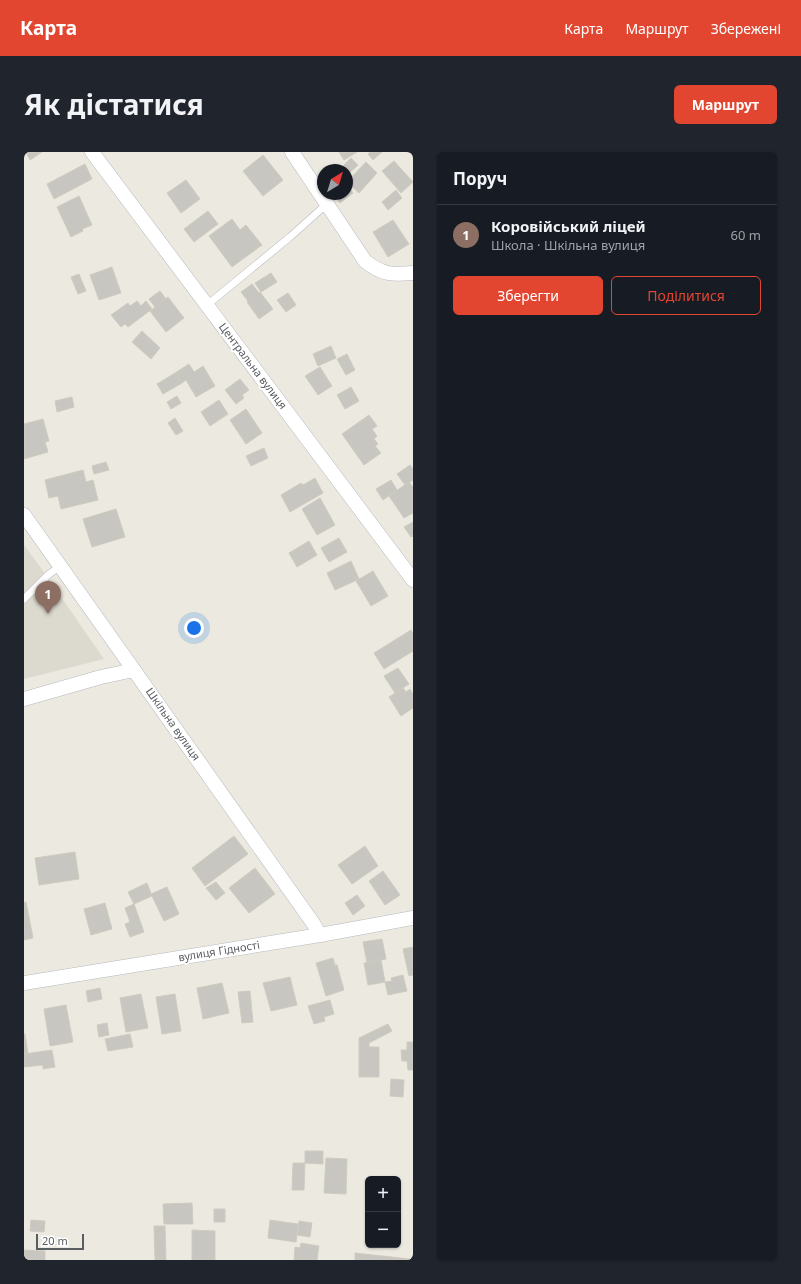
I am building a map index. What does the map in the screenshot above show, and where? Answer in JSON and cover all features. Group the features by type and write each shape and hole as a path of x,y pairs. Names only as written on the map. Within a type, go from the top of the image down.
{"street":[{"name":"Центральна вулиця","path":"92,152 413,580"},
{"path":"292,152 358,252 366,261 384,273 413,274"},
{"name":"Шкільна вулиця","path":"24,515 320,935"},
{"path":"24,699 101,677 134,670"},
{"name":"вулиця Гідності","path":"24,983 320,935 413,918"}],"lane":[{"path":"207,305 279,247 327,204"},
{"path":"24,599 48,575 60,566"}],"shaded area":[{"path":"24,545 41,568 104,659 24,679"}],"building":[{"path":"26,152 42,152 30,160"},
{"path":"339,152 357,152 344,160"},
{"path":"370,152 382,152 373,160 368,154"},
{"path":"263,155 283,180 263,196 243,171"},
{"path":"351,158 358,165 353,170 353,164 345,164"},
{"path":"394,161 413,182 401,193 382,171"},
{"path":"366,162 377,173 359,193 353,188 353,176"},
{"path":"85,164 92,179 54,199 47,184"},
{"path":"186,180 200,199 181,213 167,193"},
{"path":"396,190 402,198 388,210 382,202"},
{"path":"79,196 92,225 82,229 83,231 71,237 57,207"},
{"path":"208,211 218,224 194,242 184,229"},
{"path":"232,219 240,230 246,225 262,245 232,267 209,236"},
{"path":"393,220 409,244 388,257 373,232"},
{"path":"112,267 121,293 99,300 90,275"},
{"path":"271,273 277,282 261,292 255,283"},
{"path":"79,274 86,291 78,294 71,277"},
{"path":"252,284 273,309 259,319 241,292"},
{"path":"160,291 166,299 155,307 149,299"},
{"path":"288,293 296,305 286,312 277,300"},
{"path":"168,297 184,318 166,332 150,311"},
{"path":"137,301 141,306 146,301 152,309 128,327 125,324 121,327 111,315 128,303 130,306"},
{"path":"142,331 160,348 151,359 132,342"},
{"path":"331,346 336,358 318,366 313,354"},
{"path":"347,354 355,370 346,375 337,359"},
{"path":"189,364 194,372 203,366 215,386 196,397 186,380 182,383 175,373"},
{"path":"320,367 332,386 318,395 305,376"},
{"path":"175,373 182,383 163,394 157,384"},
{"path":"240,379 249,390 242,395 244,398 236,404 225,390"},
{"path":"351,387 359,401 345,409 337,395"},
{"path":"177,396 181,403 171,409 167,402"},
{"path":"72,397 74,407 57,412 55,401"},
{"path":"219,400 228,414 210,426 201,412"},
{"path":"246,409 262,433 246,444 230,420"},
{"path":"369,415 377,426 372,429 377,436 374,439 378,444 375,446 381,453 364,465 342,434"},
{"path":"175,418 183,431 176,435 168,423"},
{"path":"43,419 49,441 45,442 48,452 24,459 24,424"},
{"path":"264,448 268,458 251,466 246,456"},
{"path":"106,462 109,470 94,474 92,466"},
{"path":"410,465 413,469 413,480 405,485 397,474"},
{"path":"83,470 86,482 93,480 98,500 61,509 58,496 49,498 45,480"},
{"path":"315,478 323,493 290,512 281,495 301,483 303,485"},
{"path":"391,480 397,490 383,500 376,489"},
{"path":"409,482 413,487 413,513 404,518 389,496"},
{"path":"320,498 335,525 317,535 302,509"},
{"path":"116,509 125,537 92,547 83,519"},
{"path":"413,522 413,536 411,537 404,527"},
{"path":"339,538 347,552 329,562 321,548"},
{"path":"309,541 317,555 297,567 289,553"},
{"path":"351,561 359,579 335,590 327,573"},
{"path":"373,571 388,596 371,606 356,581"},
{"path":"411,630 413,634 413,651 384,669 374,653"},
{"path":"398,668 409,684 395,693 384,676"},
{"path":"403,688 406,692 410,689 413,694 413,708 401,716 389,697"},
{"path":"234,836 248,854 205,886 192,868"},
{"path":"365,846 378,866 352,884 338,865"},
{"path":"75,852 79,879 39,885 35,858"},
{"path":"255,868 275,894 249,913 229,888"},
{"path":"383,871 400,895 385,905 369,881"},
{"path":"216,882 225,893 216,900 206,888"},
{"path":"147,883 152,896 134,904 128,892"},
{"path":"167,887 179,914 164,921 151,894"},
{"path":"357,895 365,906 353,915 345,903"},
{"path":"26,902 33,938 24,940 24,903"},
{"path":"105,903 112,929 91,935 84,909"},
{"path":"134,904 144,932 130,937 125,924 130,922 125,908"},
{"path":"382,939 386,959 367,963 363,942"},
{"path":"413,947 413,975 409,976 403,949"},
{"path":"333,958 335,965 337,965 344,990 326,996 316,963"},
{"path":"381,960 385,982 368,985 364,963"},
{"path":"403,975 407,991 388,995 385,982 392,981 391,978"},
{"path":"290,977 297,1005 271,1011 263,983"},
{"path":"222,983 229,1013 203,1019 197,988"},
{"path":"100,988 102,999 88,1002 86,991"},
{"path":"250,991 253,1022 242,1023 238,992"},
{"path":"141,994 148,1028 126,1032 120,998"},
{"path":"175,994 181,1031 162,1034 156,997"},
{"path":"330,1000 334,1014 324,1017 325,1021 314,1024 308,1006"},
{"path":"66,1005 73,1042 50,1046 44,1009"},
{"path":"107,1023 109,1035 99,1037 97,1025"},
{"path":"388,1024 392,1031 369,1043 369,1047 379,1047 379,1077 359,1077 359,1038"},
{"path":"25,1034 28,1054 24,1054"},
{"path":"130,1034 133,1047 108,1051 105,1039"},
{"path":"407,1042 413,1042 413,1070 408,1070 407,1061 402,1061 401,1050 407,1050"},
{"path":"52,1050 55,1067 43,1069 43,1065 24,1067 24,1054"},
{"path":"391,1079 404,1080 403,1097 390,1096"},
{"path":"305,1151 323,1151 323,1164 305,1163"},
{"path":"326,1158 347,1159 346,1194 324,1193"},
{"path":"293,1163 305,1163 304,1190 292,1190"},
{"path":"192,1203 193,1224 164,1224 163,1204"},
{"path":"214,1209 225,1209 225,1222 214,1222"},
{"path":"31,1220 45,1221 44,1232 30,1231"},
{"path":"270,1220 298,1224 296,1242 268,1238"},
{"path":"299,1221 312,1223 310,1237 297,1235"},
{"path":"154,1226 165,1226 166,1260 155,1260"},
{"path":"192,1230 215,1231 215,1260 192,1260"},
{"path":"301,1243 319,1246 317,1260 294,1260 295,1247 300,1248"},
{"path":"24,1250 45,1251 45,1260 24,1260"},
{"path":"355,1253 410,1259 410,1260 355,1260"}],"place":[{"name":"Коровійський ліцей","path":"48,614"}]}
